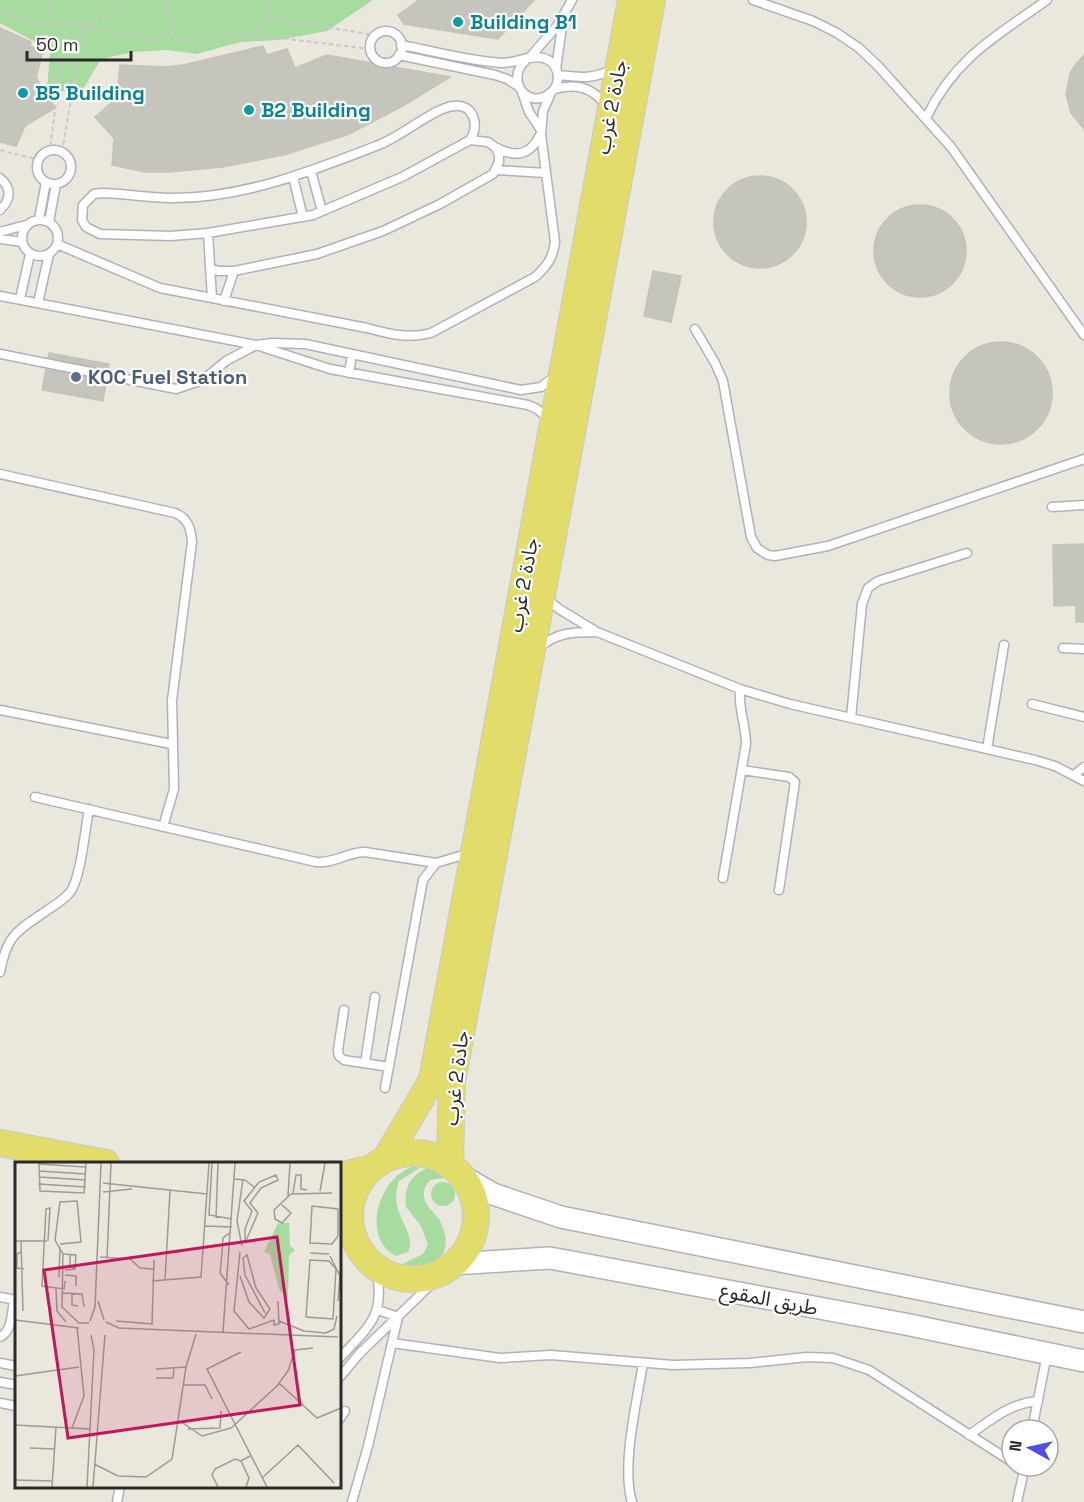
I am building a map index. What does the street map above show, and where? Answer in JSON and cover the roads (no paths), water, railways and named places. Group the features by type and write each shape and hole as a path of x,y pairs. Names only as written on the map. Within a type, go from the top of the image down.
{"main road":[{"name":"جادة 2 غرب","path":"379,1163 432,1080 631,0"},
{"name":"جادة 2 غرب","path":"456,1170 452,1082 652,0"},
{"path":"0,1143 101,1162"},
{"path":"340,1176 408,1153 430,1155 456,1170 471,1193 476,1212 474,1232 465,1250 450,1266 429,1277 396,1276 340,1240"},
{"path":"0,1160 15,1163"},
{"path":"369,1260 354,1237 350,1219 351,1209 359,1182 379,1163"}],"street":[{"name":"طريق المقوع","path":"456,1170 493,1194 561,1217 1084,1322"},
{"name":"طريق المقوع","path":"450,1266 550,1258 905,1324 1084,1361"}],"lane":[{"path":"541,132 517,81 518,70 564,16 572,0"},
{"path":"753,0 813,21 837,33 872,60 951,147 1084,335"},
{"path":"926,118 935,99 960,65 1047,0"},
{"path":"57,244 160,288 367,328 396,336 418,336 431,333 535,277 549,265 555,242 541,132 543,111 553,91 557,72 564,16"},
{"path":"389,31 397,36 401,45 399,55 392,62 382,63 374,58 370,49 375,35 389,31"},
{"path":"401,45 495,62 510,63 545,58 557,72 591,78 601,75 619,63"},
{"path":"399,55 501,77 533,98 539,98 567,86 578,86 597,95 610,112"},
{"path":"450,106 463,107 473,116 476,128 470,140 402,177 303,217 208,233 171,236 99,234 86,227 81,212 87,198 102,193 171,198 220,194 311,171 388,141 450,106"},
{"path":"470,140 488,142 505,153 516,154 527,151 536,144 541,132"},
{"path":"210,268 218,271 234,271 317,254 361,239 440,204 493,174 499,162 499,154 495,147"},
{"path":"50,150 62,152 70,161 70,173 67,179 56,184 46,182 38,173 39,160 50,150"},
{"path":"496,170 546,172"},
{"path":"311,171 322,211"},
{"path":"293,177 303,217"},
{"path":"0,178 7,185 9,196 0,210"},
{"path":"39,219 46,182"},
{"path":"49,222 56,184"},
{"path":"0,232 39,219 49,222 57,231 57,244 49,254 38,303"},
{"path":"26,225 22,242 30,254 39,257 49,254"},
{"path":"208,233 212,298"},
{"path":"0,239 22,242"},
{"path":"20,299 30,254"},
{"path":"224,301 234,271"},
{"path":"0,296 256,345 311,364 349,373 519,403 537,409 552,423"},
{"path":"695,329 723,381 751,537 757,548 768,555 781,556 828,546 1084,459"},
{"path":"0,354 176,389 203,380 226,361 256,345 273,343 305,344 521,390 541,387 557,375 563,366"},
{"path":"349,373 352,355"},
{"path":"519,403 521,390"},
{"path":"0,474 182,515 191,529 192,542 172,700 171,744 174,789 163,826"},
{"path":"1052,507 1084,505"},
{"path":"851,718 863,598 868,588 884,579 967,553"},
{"path":"543,594 559,609 597,632 740,689 851,718 1035,760 1084,781"},
{"path":"531,659 537,649 556,636 566,633 597,632"},
{"path":"987,749 1004,645"},
{"path":"1064,648 1084,649"},
{"path":"723,878 746,735 740,710 740,689"},
{"path":"1032,704 1084,717"},
{"path":"0,710 171,744"},
{"path":"1074,775 1084,766"},
{"path":"742,770 789,777 795,782 779,890"},
{"path":"35,796 316,862 327,862 356,852 365,852 436,863 474,852"},
{"path":"0,972 6,946 12,937 64,899 74,885 89,809"},
{"path":"385,1089 421,886 426,873 436,863"},
{"path":"365,1063 375,997"},
{"path":"344,1010 338,1053 344,1060 389,1067"},
{"path":"340,1358 366,1330 378,1310 380,1286 369,1260"},
{"path":"340,1377 360,1353 450,1266"},
{"path":"0,1297 15,1300 8,1329 5,1335 0,1337"},
{"path":"378,1310 398,1317"},
{"path":"352,1502 368,1446 398,1317"},
{"path":"392,1343 500,1358 551,1354 643,1363 711,1365 820,1357 845,1361 869,1370 1000,1454"},
{"path":"1034,1418 1047,1353"},
{"path":"0,1363 15,1366"},
{"path":"632,1502 628,1485 628,1462 643,1363"},
{"path":"0,1382 15,1385"},
{"path":"969,1435 1007,1409 1022,1403 1038,1401"},
{"path":"0,1403 15,1406"},
{"path":"340,1418 345,1411"},
{"path":"1017,1502 1022,1478"},
{"path":"117,1502 120,1487"}],"place":[{"name":"Building B1","path":"458,22"},
{"name":"B5 Building","path":"23,93"},
{"name":"B2 Building","path":"249,110"},
{"name":"KOC Fuel Station","path":"76,377"}]}
